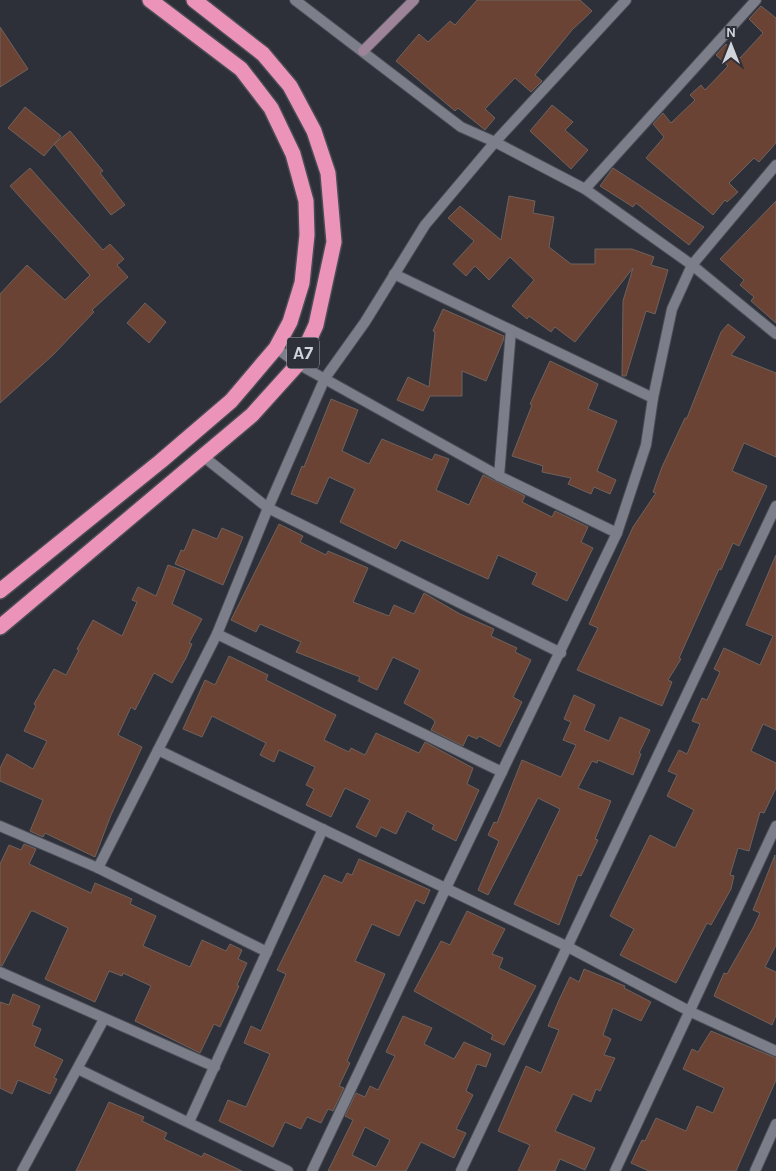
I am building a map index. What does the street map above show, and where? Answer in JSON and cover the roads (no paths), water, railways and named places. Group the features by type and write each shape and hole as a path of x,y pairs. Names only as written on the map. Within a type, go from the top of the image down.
{"highway":[{"name":"A7","path":"0,591 161,461 230,401 276,348 290,322 302,283 307,235 306,201 293,154 271,108 241,69 150,0"},
{"name":"A7","path":"0,627 252,415 298,364 316,325 334,242 328,173 314,131 290,86 263,54 194,0"}],"main road":[{"path":"363,52 414,0"}],"street":[{"path":"295,0 461,127 495,142 585,189 692,265 776,334"},
{"path":"98,868 217,634 268,508 325,378 366,322 424,225 495,142 626,0"},
{"path":"585,189 756,0"},
{"path":"312,1171 617,533 646,445 653,398 672,309 692,265 776,165"},
{"path":"394,274 653,398"},
{"path":"499,476 511,330"},
{"path":"276,348 298,364 499,476 617,533"},
{"path":"204,457 268,508 561,653"},
{"path":"461,1171 776,506"},
{"path":"217,634 502,772"},
{"path":"158,750 568,947 691,1012 776,1051"},
{"path":"0,826 98,868 267,952"},
{"path":"615,1171 691,1012 776,826"},
{"path":"189,1122 323,829"},
{"path":"0,972 215,1067"},
{"path":"22,1171 104,1019"},
{"path":"78,1069 288,1171"},
{"path":"755,1171 776,1124"}]}
